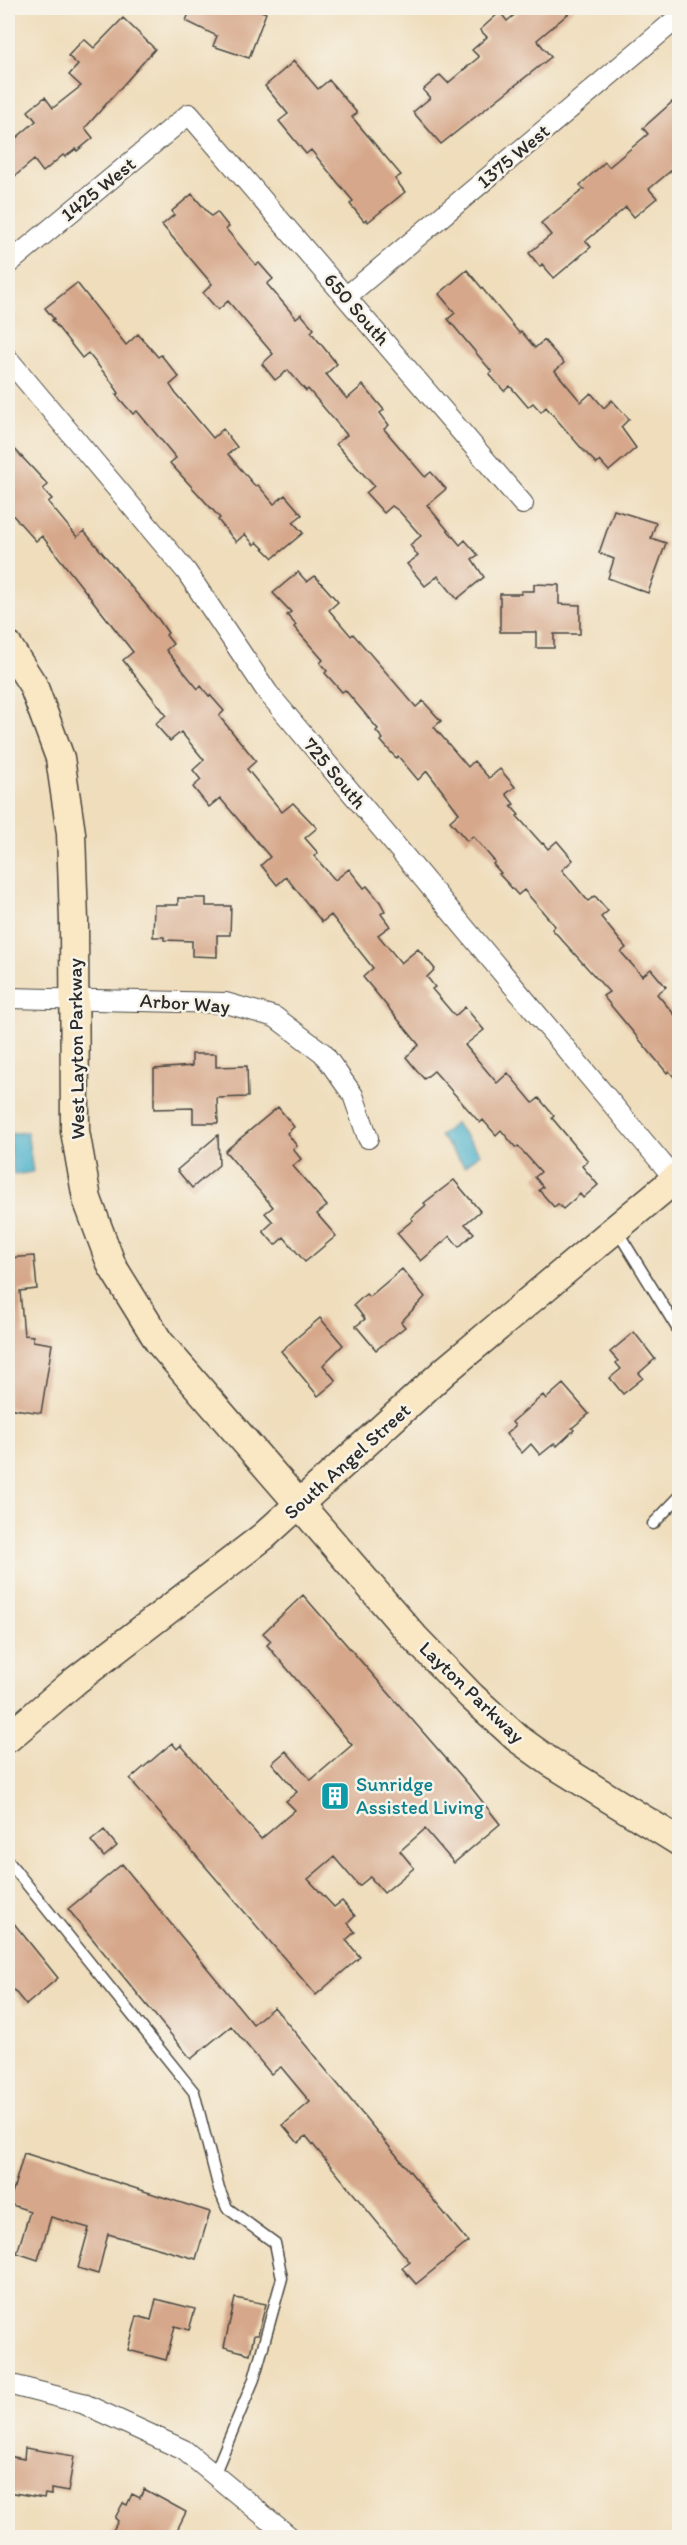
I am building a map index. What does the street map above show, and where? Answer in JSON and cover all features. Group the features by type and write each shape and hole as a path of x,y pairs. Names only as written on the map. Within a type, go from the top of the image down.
{"main road":[{"name":"West Layton Parkway","path":"8,646 33,685 60,758 71,833 75,1131 87,1199 112,1266 159,1342 298,1504"},
{"name":"South Angel Street","path":"8,1738 75,1681 264,1536 446,1370 677,1177"},
{"name":"Layton Parkway","path":"298,1504 414,1637 471,1696 517,1738 588,1787 680,1842"}],"street":[{"name":"1375 West","path":"346,296 680,16"},
{"name":"650 South","path":"189,114 523,504"},
{"name":"1425 West","path":"8,264 189,114"},
{"name":"725 South","path":"8,359 186,571 268,693 677,1177"},
{"name":"Arbor Way","path":"8,998 226,1003 275,1017 323,1053 353,1095 368,1138"},
{"path":"8,2385 82,2403 184,2451 291,2538"}],"lane":[{"path":"616,1229 680,1333"},
{"path":"653,1524 680,1496"},
{"path":"8,1862 194,2092 219,2188 227,2208 275,2243 282,2278 254,2379 214,2475"}],"water":[{"path":"455,1123 480,1153 465,1166 440,1136"},
{"path":"27,1132 33,1172 14,1175 8,1134"}],"building":[{"path":"191,8 254,8 266,13 249,58 213,46 217,36 186,21"},
{"path":"523,8 575,8 537,40 551,57 441,144 413,112 430,98 423,90 440,75 448,83 479,57 472,50 487,37 480,30 500,12 507,21"},
{"path":"123,18 155,49 85,128 93,138 77,151 76,149 65,157 63,155 43,172 34,160 8,182 8,145 36,121 28,111 45,97 53,108 81,86 69,75 78,65 68,56 84,39 94,48"},
{"path":"294,61 318,89 329,80 357,113 352,117 401,175 395,179 405,192 368,222 366,219 364,221 350,204 353,201 311,150 306,154 279,121 288,114 265,86"},
{"path":"680,95 680,163 649,189 657,198 634,217 626,207 586,241 591,247 554,278 542,264 540,267 529,253 551,235 541,223 584,189 580,185 605,162 609,167 648,134 643,128"},
{"path":"192,194 211,216 217,212 229,227 226,229 256,265 259,263 273,279 267,284 296,318 301,314 314,329 311,332 337,364 326,374 347,399 363,385 384,410 380,413 389,425 384,429 425,477 431,472 446,489 427,505 460,545 465,540 478,555 472,559 484,577 457,599 438,576 425,586 407,564 418,556 410,545 421,536 399,511 392,506 384,513 366,493 374,486 336,444 347,435 308,389 306,391 288,370 275,380 262,364 273,354 228,301 218,310 203,293 212,284 162,225 174,215 172,211"},
{"path":"467,270 519,333 521,331 535,348 544,340 564,363 555,371 581,402 591,393 604,408 612,400 629,419 621,427 636,448 609,471 600,461 597,464 583,450 546,407 541,412 533,403 528,407 510,386 504,391 489,374 492,372 448,319 455,313 439,294"},
{"path":"77,283 126,345 138,334 158,357 161,355 179,377 170,385 176,394 213,438 223,429 237,447 228,454 255,486 258,485 274,504 285,495 302,515 293,522 303,533 273,558 257,542 254,545 245,534 236,542 218,520 220,518 170,463 176,458 137,411 133,414 116,395 119,393 88,353 82,358 52,320 54,319 45,308"},
{"path":"8,442 48,485 43,489 52,499 48,502 77,537 84,531 159,620 173,644 166,650 198,689 201,686 224,711 219,716 256,761 247,769 282,812 293,803 317,828 305,838 318,853 314,856 335,880 349,869 364,888 367,886 380,902 385,911 381,914 390,926 378,935 401,963 418,949 435,969 427,977 435,987 432,989 455,1016 465,1007 484,1030 465,1045 497,1083 508,1073 533,1103 539,1098 554,1116 552,1118 588,1161 582,1166 598,1185 583,1198 580,1194 563,1209 558,1204 554,1207 539,1190 543,1187 535,1177 541,1172 518,1146 516,1148 501,1130 496,1135 483,1120 480,1123 434,1071 424,1079 406,1057 419,1045 363,977 373,968 331,915 322,922 286,877 277,885 261,865 270,857 220,798 209,807 193,787 201,780 193,770 204,760 181,732 170,741 155,724 166,715 123,660 133,652 42,536 36,541 8,510"},
{"path":"614,510 656,523 651,538 666,543 648,593 608,578 614,559 599,553"},
{"path":"298,572 307,582 315,576 338,602 329,610 351,636 353,634 416,707 423,701 441,721 434,727 468,767 474,761 489,778 500,769 515,787 506,794 514,804 511,806 519,815 517,816 548,849 557,841 573,860 562,870 588,901 595,896 608,911 601,917 626,948 621,952 642,976 651,969 666,987 657,994 680,1021 680,1084 669,1071 667,1073 603,996 609,992 552,929 555,926 524,890 518,895 499,874 501,873 493,864 495,862 473,836 467,841 450,821 459,813 427,771 418,780 398,756 396,758 381,741 383,739 376,731 378,729 345,690 342,692 325,673 327,671 320,663 323,660 294,627 296,625 287,615 291,612 273,593"},
{"path":"534,584 559,585 559,604 580,605 580,634 554,634 554,648 536,648 536,632 500,632 500,594 521,594 521,591 534,591"},
{"path":"178,898 206,898 206,906 231,906 230,935 217,935 217,957 192,956 192,941 164,940 164,937 153,937 154,905 178,905"},
{"path":"192,1054 216,1054 216,1067 247,1066 248,1097 217,1098 218,1123 193,1123 193,1108 154,1109 154,1069 192,1066"},
{"path":"278,1107 294,1127 287,1133 297,1146 293,1149 301,1159 293,1166 327,1206 317,1214 336,1236 305,1262 284,1237 275,1245 263,1231 273,1222 265,1213 273,1207 225,1151"},
{"path":"218,1135 219,1165 192,1188 177,1170"},
{"path":"454,1180 480,1211 465,1224 474,1233 459,1247 450,1236 421,1261 397,1233 413,1220 411,1218 426,1205 424,1203"},
{"path":"34,1256 37,1289 20,1291 24,1335 33,1336 33,1341 52,1344 41,1413 8,1408 8,1258"},
{"path":"402,1269 425,1297 401,1322 405,1327 376,1350 356,1326 365,1319 354,1305 366,1294 369,1297"},
{"path":"320,1318 343,1345 323,1365 336,1381 318,1396 281,1351"},
{"path":"634,1332 655,1359 639,1373 643,1378 623,1394 610,1378 621,1369 616,1363 618,1361 610,1352"},
{"path":"563,1384 589,1414 572,1428 574,1430 557,1446 555,1443 540,1455 531,1444 522,1453 506,1434 515,1426 512,1422 543,1395 546,1399"},
{"name":"Sunridge Assisted Living","path":"303,1595 470,1786 500,1824 454,1863 425,1829 400,1851 414,1868 384,1893 370,1877 359,1886 334,1857 308,1879 334,1907 342,1901 355,1916 348,1923 355,1932 346,1940 360,1957 316,1995 130,1779 172,1743 177,1749 181,1745 261,1839 295,1810 286,1801 297,1792 272,1763 286,1751 311,1780 352,1745 267,1645 271,1641 263,1633"},
{"path":"104,1830 117,1846 104,1857 91,1841"},
{"path":"122,1864 253,2024 274,2007 468,2242 416,2284 402,2268 410,2262 306,2136 298,2143 283,2125 310,2102 281,2067 271,2074 231,2026 191,2059 68,1909"},
{"path":"8,1916 58,1978 26,2005 8,1983"},
{"path":"24,2153 210,2212 196,2259 108,2234 98,2274 78,2268 89,2228 51,2217 38,2260 17,2253 30,2211 9,2204"},
{"path":"235,2298 266,2304 258,2335 254,2335 250,2354 224,2347"},
{"path":"156,2299 195,2309 189,2330 175,2326 166,2360 128,2350 137,2316 151,2320"},
{"path":"25,2448 74,2456 68,2492 51,2489 51,2495 45,2494 44,2498 8,2492 8,2456 24,2459"},
{"path":"144,2489 186,2512 173,2538 109,2538 118,2521 115,2518 123,2503 127,2505 132,2494 140,2498"}],"place":[{"name":"Sunridge Assisted Living","path":"335,1796"}]}
